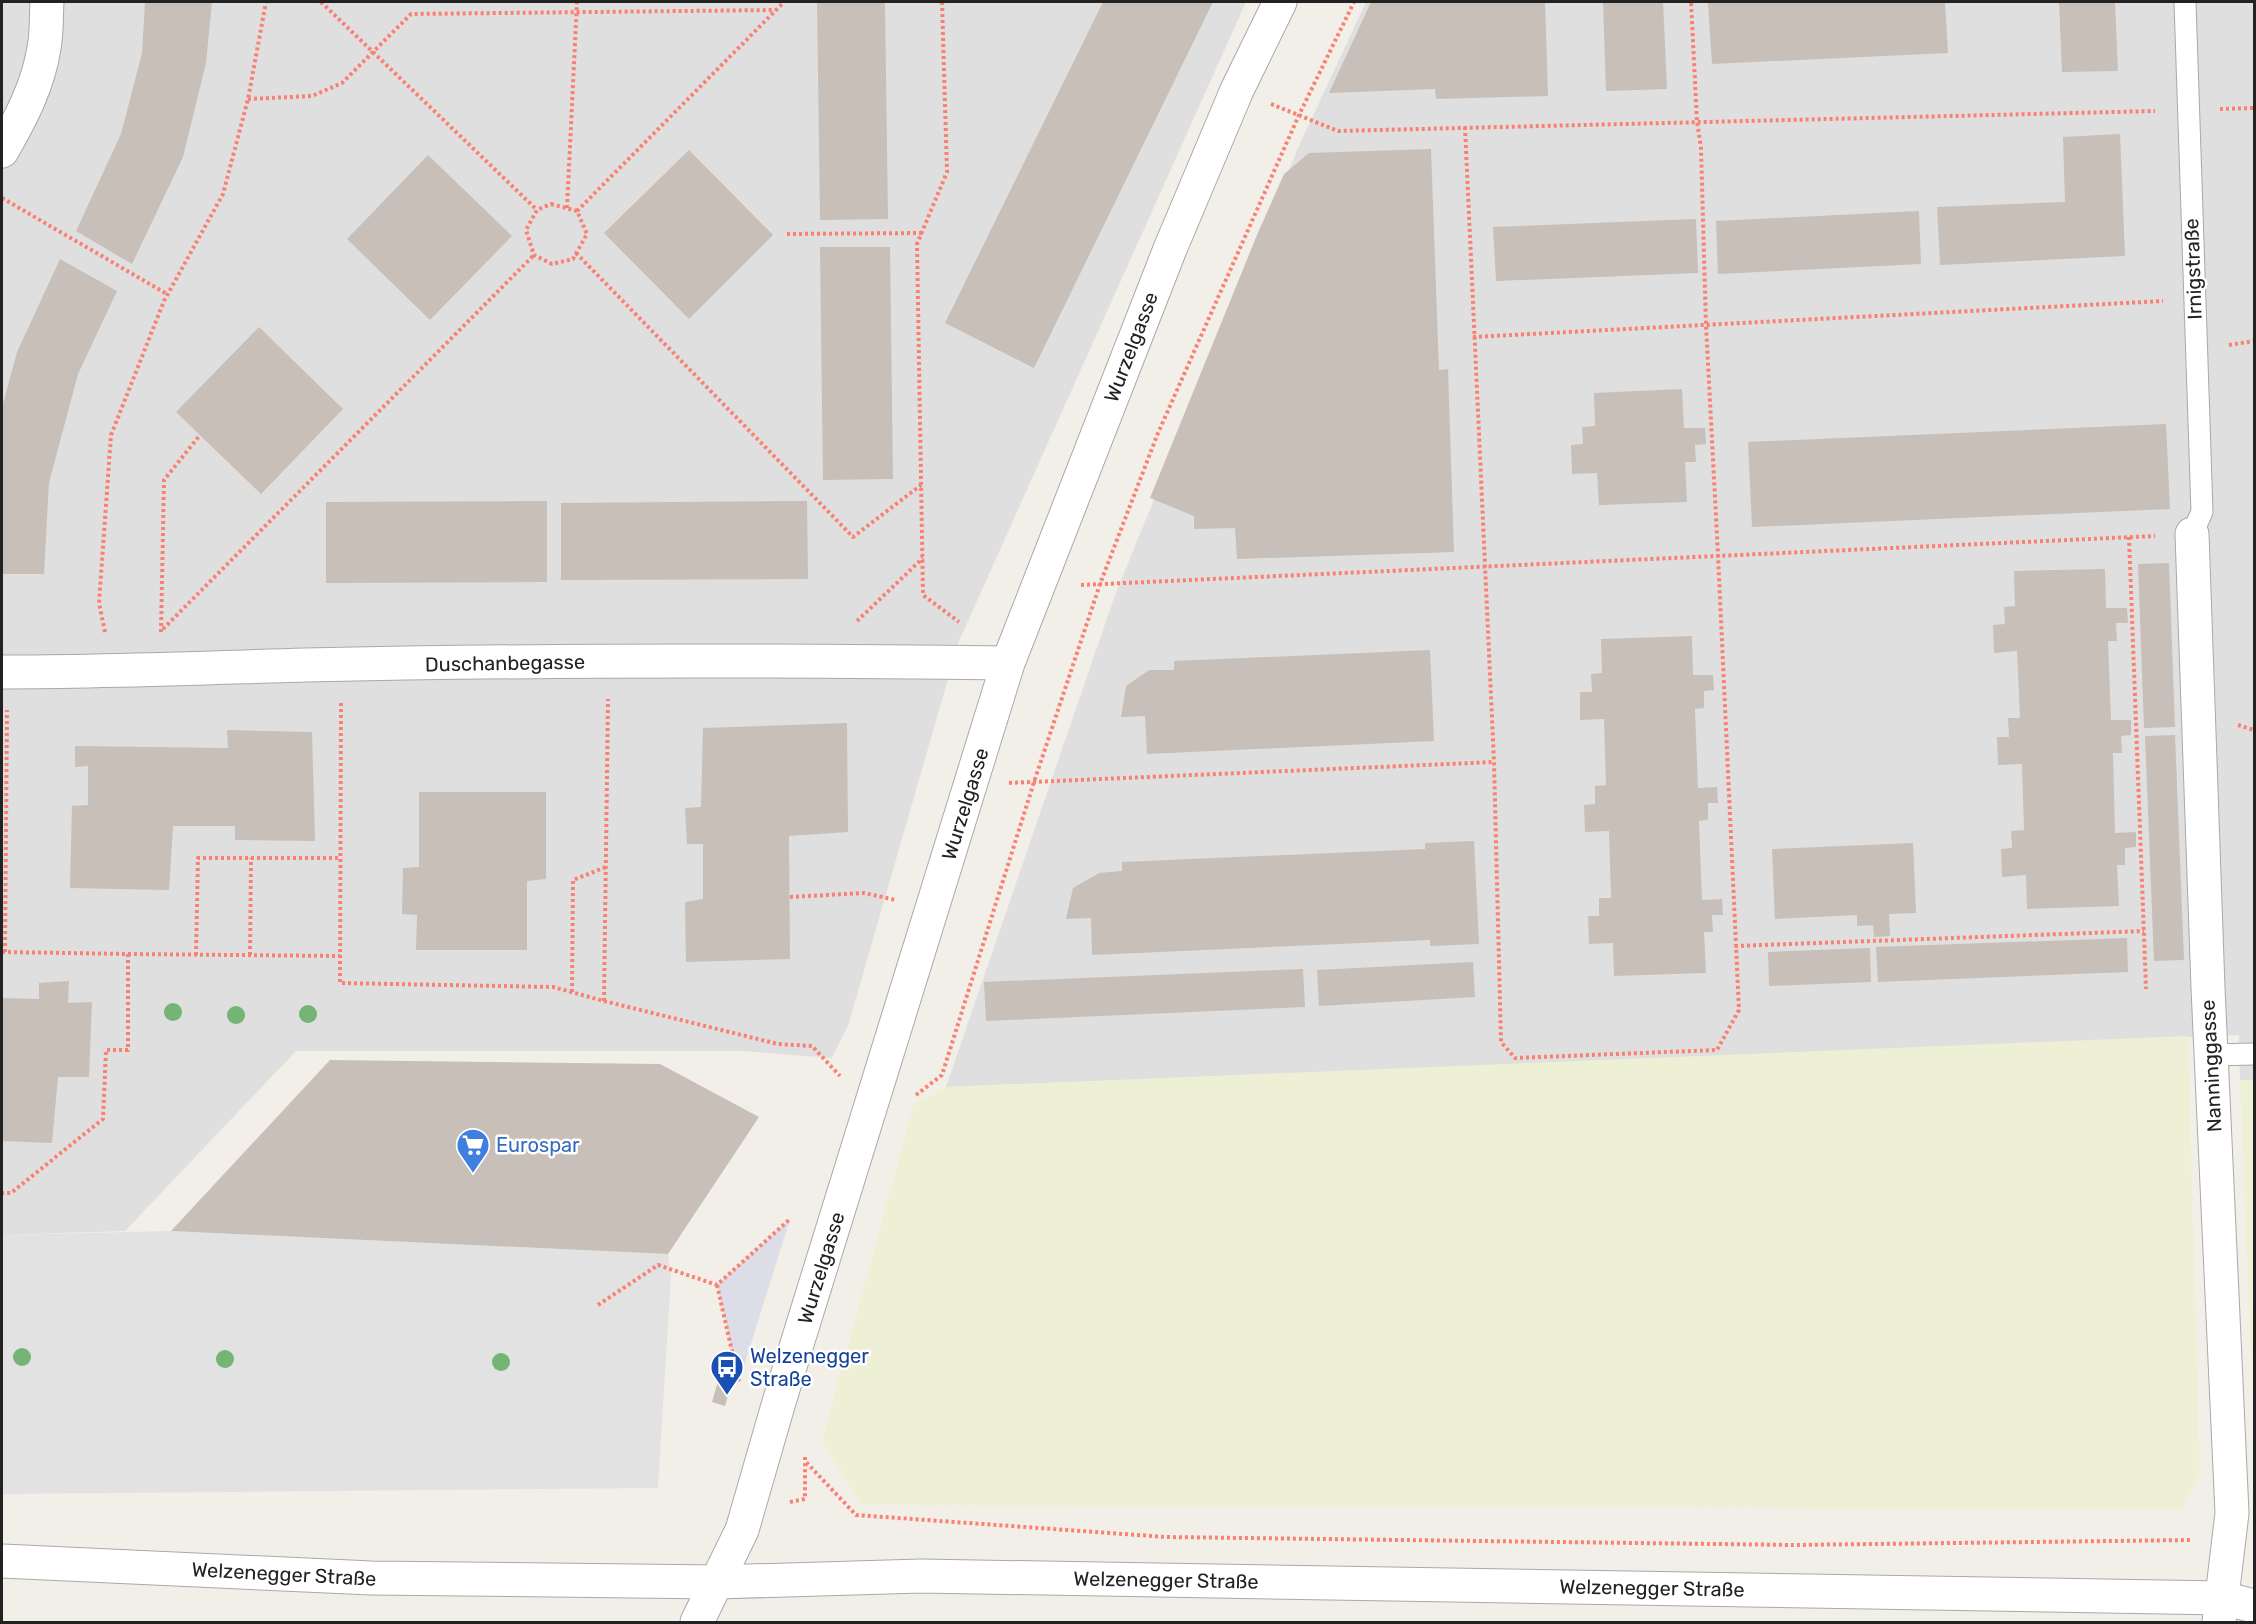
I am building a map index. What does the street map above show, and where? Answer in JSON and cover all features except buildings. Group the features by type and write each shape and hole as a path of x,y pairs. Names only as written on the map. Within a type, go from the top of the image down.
{"street":[{"path":"2,151 23,114 37,81 45,46 47,2"},
{"name":"Wurzelgasse","path":"697,1623 742,1530 783,1390 1008,663 1170,249 1237,90 1280,2"},
{"name":"Nanninggasse","path":"2192,534 2211,1055 2232,1513 2221,1610"},
{"name":"Duschanbegasse","path":"4,672 114,672 341,665 609,662 1008,663"},
{"name":"Welzenegger Straße","path":"2,1561 372,1578 717,1582 921,1576 2221,1610 2254,1606"},
{"name":"Welzenegger Straße","path":"2221,1610 2254,1583"}],"lane":[{"name":"Irnigstraße","path":"2185,2 2202,512 2192,534"},
{"path":"2211,1055 2254,1054"}],"path":[{"path":"266,2 248,99 223,194 167,294 111,435 99,603 114,672 160,632 534,255"},
{"path":"321,2 537,210"},
{"path":"567,208 577,2"},
{"path":"577,211 784,2"},
{"path":"942,2 947,172 917,244 923,595 960,623"},
{"path":"914,1095 942,1075 1034,782 1100,584 1158,433 1299,115 1354,2"},
{"path":"1465,128 1494,762 1501,1042 1515,1058 1717,1050 1739,1010 1706,325 1701,148 1697,121 1692,2"},
{"path":"248,99 312,96 342,83 411,15 775,10"},
{"path":"1237,90 1338,131 2254,108"},
{"path":"2,198 167,294"},
{"path":"551,204 567,208 577,211 587,234 573,259 552,264 534,255 526,230 537,210 551,204"},
{"path":"787,234 922,233"},
{"path":"576,253 853,537 922,485"},
{"path":"1473,337 2194,299"},
{"path":"160,632 164,480 200,435"},
{"path":"1038,587 2192,534"},
{"path":"2129,537 2146,989"},
{"path":"856,622 924,558"},
{"path":"604,1000 609,662"},
{"path":"341,665 340,983 553,987 778,1044 812,1046 840,1076"},
{"path":"4,672 3,952 340,956"},
{"path":"970,785 1494,762"},
{"path":"196,955 198,858 340,858"},
{"path":"250,955 251,858"},
{"path":"572,992 573,880 606,867"},
{"path":"790,897 864,893 906,902"},
{"path":"1735,946 2144,931"},
{"path":"2,1193 11,1193 102,1119 106,1050 128,1050 128,954"},
{"path":"717,1285 790,1219"},
{"path":"598,1305 658,1265 717,1285"},
{"path":"717,1285 739,1382"},
{"path":"789,1502 805,1499 805,1451"},
{"path":"805,1461 856,1515 1166,1537 1782,1545 2193,1540"}],"shaded area":[{"path":"2,2 1246,2 959,641 848,1026 832,1058 742,1051 296,1051 125,1231 2,1235"},
{"path":"1366,2 2254,2 2254,1080 2240,1080 2239,1035 946,1087 1115,595 1297,150"},
{"path":"790,1219 739,1382 717,1285"},
{"path":"171,1231 668,1254 671,1277 658,1488 2,1494 2,1235"}],"green space":[{"path":"2188,1036 2200,1474 2181,1509 862,1505 822,1441 914,1104 946,1087"},
{"path":"2240,1080 2254,1080 2254,1436"}],"place":[{"name":"Eurospar","path":"473,1174"},
{"name":"Welzenegger Straße","path":"727,1396"}]}
